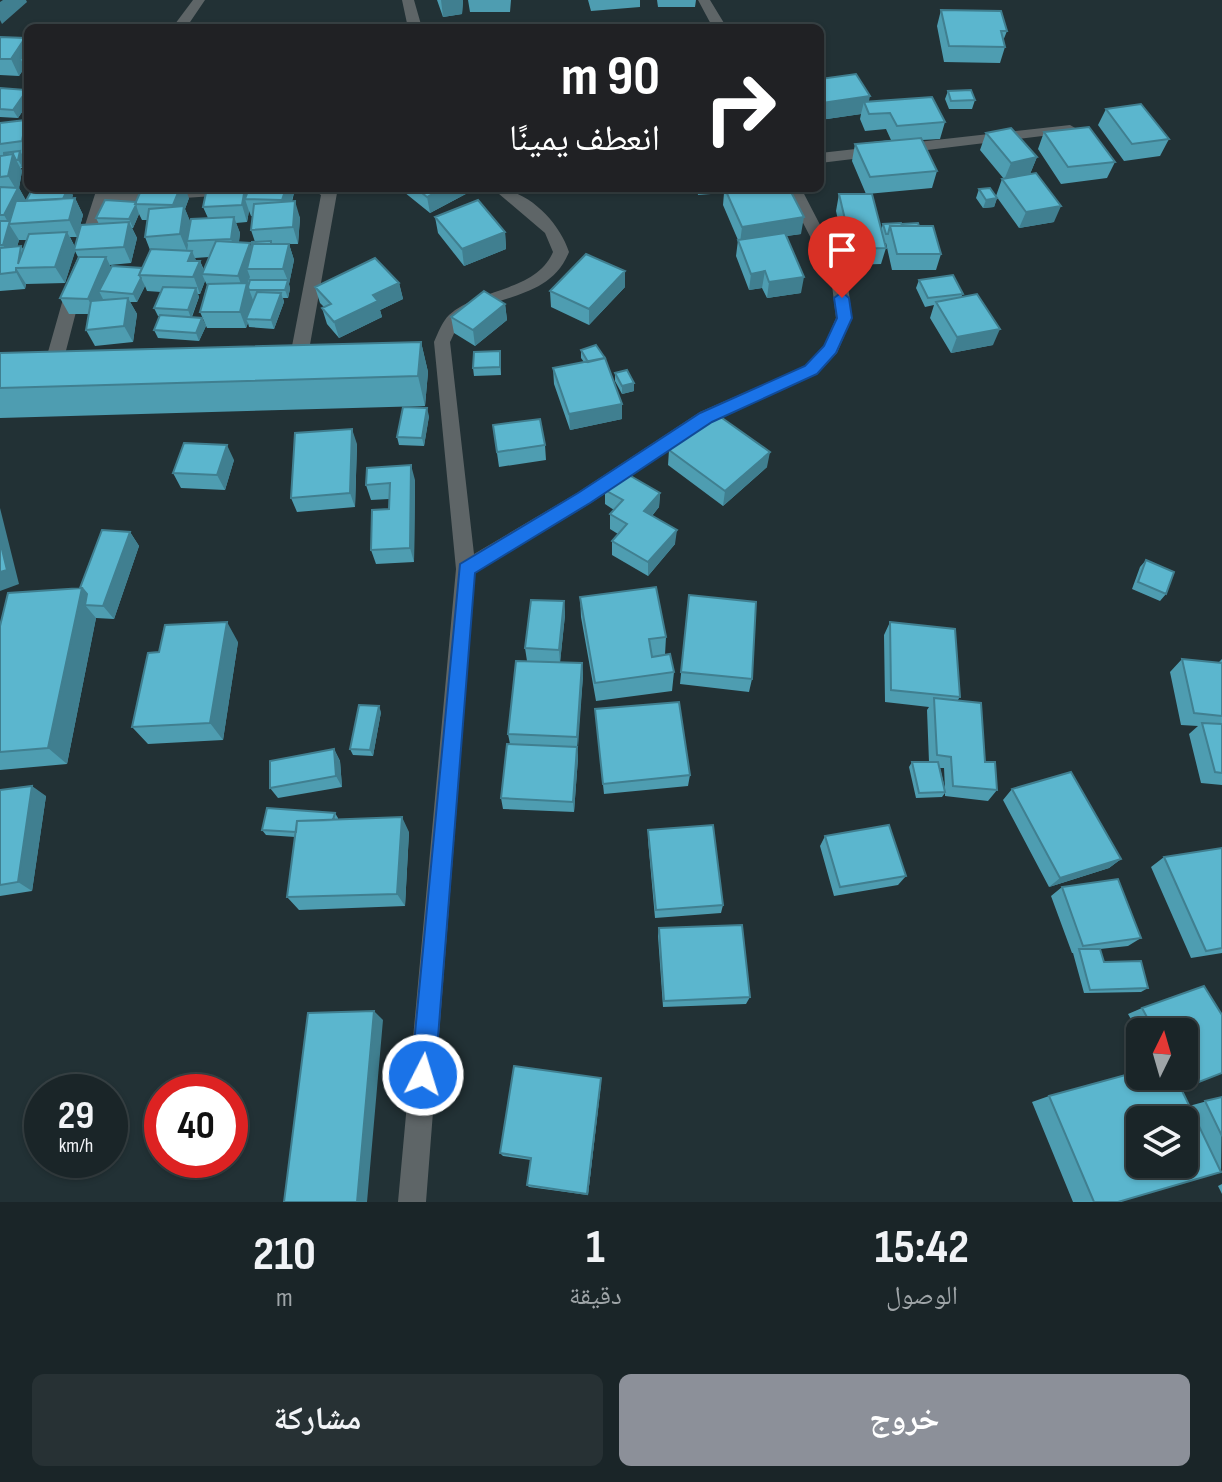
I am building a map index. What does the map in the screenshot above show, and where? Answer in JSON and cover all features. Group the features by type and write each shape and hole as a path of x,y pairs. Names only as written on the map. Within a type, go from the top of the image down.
{"street":[{"path":"182,24 199,0"},
{"path":"408,0 414,24"},
{"path":"704,0 718,24"},
{"path":"824,158 1079,128 1090,139"},
{"path":"53,366 104,193 135,192"},
{"path":"297,367 327,192"},
{"path":"412,1202 466,569 436,361 454,319 482,303 544,278 558,262 559,244 555,235 505,192"},
{"path":"466,569 584,498 706,417 811,370 831,349 844,318 839,277 795,192"}],"building":[{"path":"941,10 1001,11 1007,31 1001,31 1005,47 949,46"},
{"path":"0,37 24,38 11,59 0,59"},
{"path":"856,74 870,96 824,103 824,78"},
{"path":"0,88 24,90 13,110 0,109"},
{"path":"971,90 975,100 951,101 948,91"},
{"path":"932,97 945,122 897,126 890,113 869,114 864,102"},
{"path":"1141,104 1169,139 1132,144 1106,109"},
{"path":"24,120 22,141 0,144 0,123"},
{"path":"1089,127 1115,162 1068,167 1044,132"},
{"path":"1011,128 1037,157 1011,163 986,133"},
{"path":"921,138 937,171 870,177 855,144"},
{"path":"20,151 18,160 13,154 4,155 4,153"},
{"path":"13,154 8,176 0,177 0,156"},
{"path":"1036,173 1061,206 1026,212 1002,179"},
{"path":"0,187 18,188 4,215 0,215"},
{"path":"990,188 997,198 986,200 979,189"},
{"path":"31,192 66,192 63,199 26,201"},
{"path":"140,192 178,192 173,205 135,204"},
{"path":"206,192 244,192 242,205 203,207"},
{"path":"248,192 285,192 282,200 245,199"},
{"path":"726,192 791,192 804,217 742,227"},
{"path":"839,194 872,194 886,248 852,249"},
{"path":"75,198 69,220 9,224 3,245 0,245 0,221 10,221 16,201"},
{"path":"105,200 136,202 136,205 129,219 96,218"},
{"path":"478,200 505,232 462,249 435,217"},
{"path":"295,201 293,227 251,230 254,204"},
{"path":"184,206 180,234 145,237 149,209"},
{"path":"234,217 231,239 187,241 191,219"},
{"path":"129,222 124,247 74,250 81,225"},
{"path":"901,223 902,226 890,226 886,234 883,224"},
{"path":"890,226 933,226 941,254 897,254"},
{"path":"67,232 55,267 16,268 16,272 0,274 0,248 21,246 18,264 29,234"},
{"path":"785,233 804,277 769,282 765,271 751,274 738,240"},
{"path":"216,241 250,243 238,276 202,274"},
{"path":"271,241 271,244 253,244 252,248 252,242"},
{"path":"253,244 289,244 283,269 247,269"},
{"path":"151,249 192,251 188,261 200,261 193,277 139,275"},
{"path":"586,254 625,271 589,309 550,291"},
{"path":"79,257 106,257 88,299 60,298"},
{"path":"375,258 399,283 373,295 378,301 334,322 322,308 331,304 315,287"},
{"path":"112,266 142,268 133,294 99,291"},
{"path":"953,275 963,294 928,298 919,280"},
{"path":"250,280 288,280 285,290 249,290"},
{"path":"247,283 240,312 200,312 208,284"},
{"path":"163,287 196,288 188,310 154,308"},
{"path":"484,291 505,304 473,330 451,317"},
{"path":"257,292 281,293 271,320 246,319"},
{"path":"977,294 1000,329 957,337 936,302"},
{"path":"128,298 124,326 86,330 91,301"},
{"path":"160,315 202,318 196,333 154,330"},
{"path":"421,342 418,376 0,388 0,353"},
{"path":"596,345 605,358 588,362 581,350"},
{"path":"500,351 500,367 473,368 474,352"},
{"path":"605,358 622,404 569,414 553,368"},
{"path":"627,370 634,383 622,386 615,373"},
{"path":"403,407 427,408 422,438 397,437"},
{"path":"715,413 770,452 725,491 669,450"},
{"path":"540,419 545,445 497,452 493,425"},
{"path":"352,429 350,493 291,498 295,433"},
{"path":"184,443 227,445 217,475 173,473"},
{"path":"411,465 410,548 371,550 372,510 389,509 390,483 366,485 367,468"},
{"path":"622,471 660,493 644,511 677,530 648,562 612,541 627,524 610,514 623,500 605,490"},
{"path":"102,530 130,532 103,606 85,605 87,594 80,588"},
{"path":"0,541 7,570 0,572"},
{"path":"1146,560 1174,572 1166,594 1138,582"},
{"path":"656,587 666,637 649,639 652,657 670,654 674,672 595,683 580,597"},
{"path":"82,588 48,748 0,752 0,626 8,593"},
{"path":"689,595 756,602 752,679 681,672"},
{"path":"531,600 564,601 559,650 525,648"},
{"path":"227,622 210,723 132,727 148,653 159,652 165,625"},
{"path":"890,622 955,629 960,697 891,690"},
{"path":"1182,659 1222,663 1222,716 1194,713"},
{"path":"516,661 582,663 577,737 508,734"},
{"path":"934,698 981,703 985,762 995,762 997,790 953,786 951,757 937,755"},
{"path":"679,702 690,775 603,784 595,709"},
{"path":"359,705 379,706 370,750 350,749"},
{"path":"1202,723 1222,724 1222,773 1215,772"},
{"path":"507,744 577,747 573,802 501,798"},
{"path":"334,749 336,776 270,788 270,761"},
{"path":"912,762 938,762 945,792 919,793"},
{"path":"1071,772 1121,859 1060,878 1012,789"},
{"path":"32,786 18,882 0,885 0,790"},
{"path":"267,808 335,813 333,820 297,821 296,832 262,830"},
{"path":"402,817 397,894 287,897 297,821"},
{"path":"713,825 723,905 656,910 648,830"},
{"path":"889,825 906,876 840,887 825,836"},
{"path":"1222,848 1222,948 1206,951 1164,857"},
{"path":"1118,879 1141,938 1083,946 1062,887"},
{"path":"742,925 750,997 664,1001 659,928"},
{"path":"1079,949 1100,949 1104,962 1141,961 1148,988 1090,990"},
{"path":"1204,986 1222,1015 1222,1073 1198,1082 1198,1018 1147,1018 1142,1008"},
{"path":"374,1011 357,1202 284,1202 308,1013"},
{"path":"514,1066 601,1078 587,1194 527,1185 531,1158 500,1153"},
{"path":"1126,1075 1126,1090 1182,1090 1189,1106 1126,1106 1126,1178 1198,1178 1198,1124 1221,1172 1118,1202 1094,1202 1049,1096"},
{"path":"1222,1097 1222,1136 1205,1101"}],"route":[{"path":"423,1075 466,569 584,498 706,417 811,370 831,349 844,318 842,298"}]}
